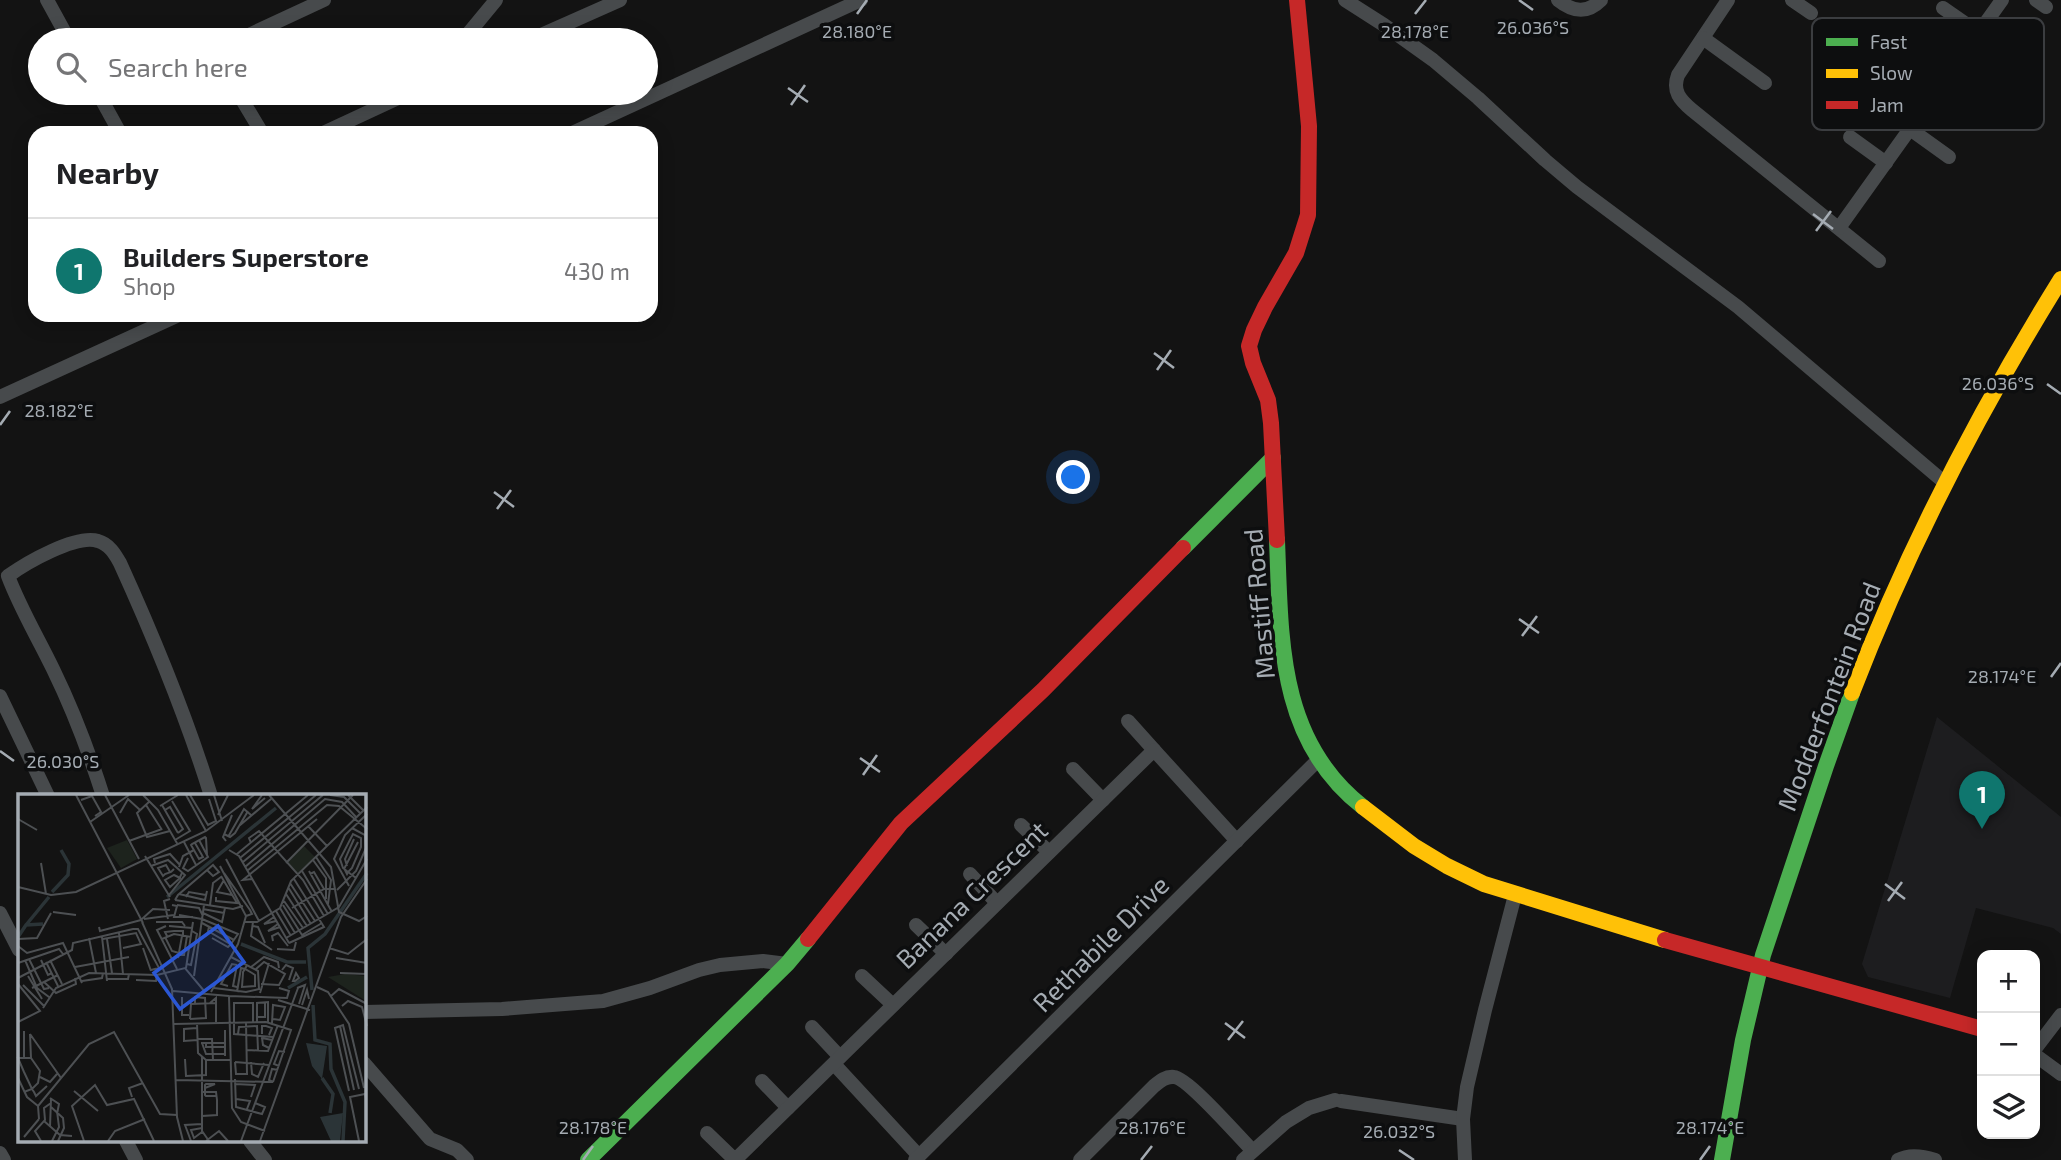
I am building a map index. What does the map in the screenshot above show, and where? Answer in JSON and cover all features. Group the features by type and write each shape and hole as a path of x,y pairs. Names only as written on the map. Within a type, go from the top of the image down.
{"street":[{"path":"47,0 62,28"},
{"path":"264,28 324,0"},
{"path":"473,28 496,0"},
{"path":"557,28 620,0"},
{"path":"658,94 862,0"},
{"name":"Mastiff Road","path":"1297,0 1309,126 1308,215 1296,253 1254,330 1250,346 1253,363 1268,400 1281,635 1286,672 1305,736 1318,760 1341,788 1415,846 1484,884 1759,967 1977,1028"},
{"path":"1345,0 1433,60 1566,178 1748,315 1944,482"},
{"path":"1558,0 1574,10 1590,9 1601,0"},
{"path":"1728,0 1678,75 1675,88 1677,94 1692,110 1879,261"},
{"path":"1792,0 1811,13"},
{"path":"1989,18 2002,0"},
{"path":"1943,8 1957,18"},
{"path":"1703,38 1765,83"},
{"path":"104,105 116,126"},
{"path":"245,105 258,126"},
{"path":"338,126 383,105"},
{"path":"587,126 633,105"},
{"path":"1839,228 1909,130"},
{"path":"1911,130 1949,157"},
{"path":"1850,137 1886,163"},
{"name":"Modderfontein Road","path":"1722,1160 1735,1081 1759,967 1827,760 1860,671 1903,568 1944,482 2002,376 2061,279"},
{"path":"0,397 164,322"},
{"path":"587,1160 787,964 901,823 1043,690 1273,458"},
{"path":"102,794 79,727 4,579 36,558 81,541 98,541 110,548 120,564 168,672 210,794"},
{"path":"0,696 47,794"},
{"path":"1128,721 1237,841"},
{"name":"Banana Crescent","path":"735,1160 1154,750"},
{"name":"Rethabile Drive","path":"917,1158 1318,760"},
{"path":"1073,769 1103,800"},
{"path":"1021,825 1049,852"},
{"path":"970,874 997,903"},
{"path":"1465,1160 1463,1119 1467,1087 1516,895"},
{"path":"0,913 18,948"},
{"path":"916,925 946,954"},
{"path":"366,1013 502,1009 603,1001 650,989 720,965 742,961 787,964"},
{"path":"862,976 893,1005"},
{"path":"2040,1042 2061,1015"},
{"path":"812,1027 917,1158"},
{"path":"2040,1059 2061,1074"},
{"path":"366,1065 430,1139 457,1150 467,1160"},
{"path":"1080,1160 1154,1086 1173,1076 1187,1084 1248,1155 1286,1122 1309,1108 1338,1101 1463,1119"},
{"path":"762,1081 788,1108"},
{"path":"707,1133 735,1160"},
{"path":"127,1142 136,1160"},
{"path":"251,1142 265,1160"},
{"path":"0,1153 4,1160"},
{"path":"1898,1160 1915,1156 1935,1160"}],"shaded area":[{"path":"1937,717 2061,817 2061,934 2053,928 1976,908 1950,998 1868,977 1862,964"}],"traffic: fast":[{"path":"1183,548 1273,458"},
{"path":"1277,540 1283,650 1299,719 1314,751 1335,780 1363,807"},
{"path":"1722,1160 1743,1040 1763,955 1852,693"},
{"path":"588,1160 787,964 808,939"}],"traffic: slow":[{"path":"1852,693 1897,585 1947,481 2002,379 2061,279"},
{"path":"1363,807 1414,846 1484,884 1665,940"}],"traffic: jam":[{"path":"1277,540 1268,400 1249,346 1265,307 1296,253 1308,215 1309,126 1297,0"},
{"path":"808,939 901,823 1043,690 1183,548"},
{"path":"1665,940 1977,1028"}],"place":[{"name":"Builders Superstore","path":"1982,829"}]}
